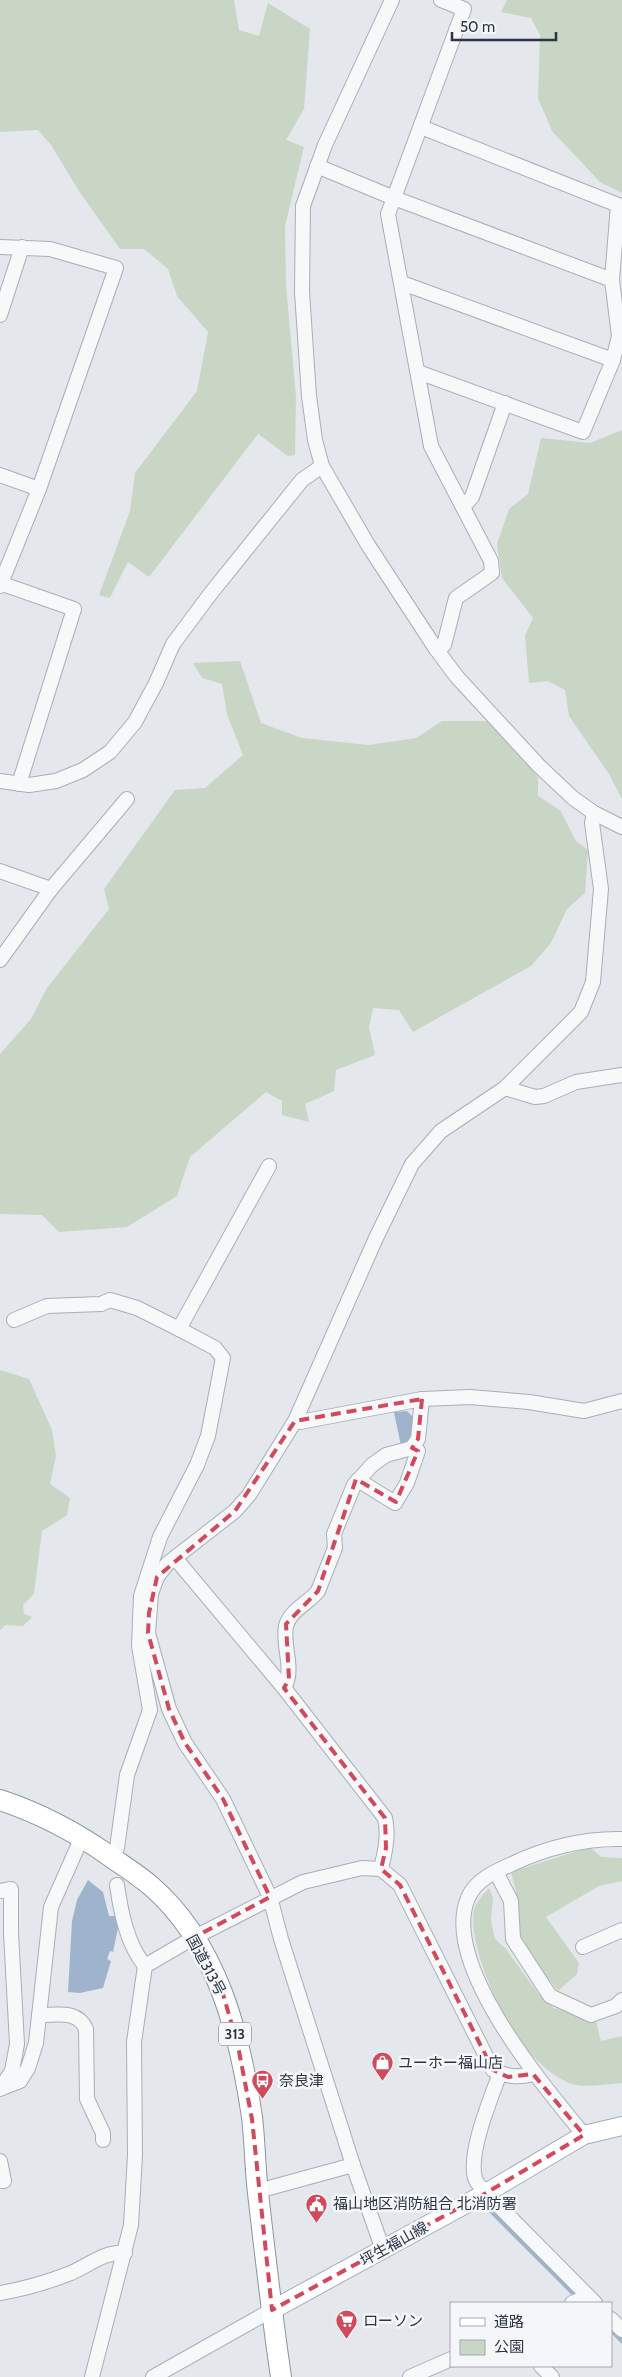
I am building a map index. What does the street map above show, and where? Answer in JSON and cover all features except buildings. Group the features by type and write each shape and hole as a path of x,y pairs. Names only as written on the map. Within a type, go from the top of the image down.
{"highway":[{"name":"国道313号","path":"0,1800 30,1811 82,1837 152,1887 176,1914 193,1938 221,1987 238,2046 252,2119 258,2191 281,2377"}],"main road":[{"name":"坪生福山線","path":"272,2310 486,2193 584,2135 622,2126"}],"street":[{"path":"392,0 317,166 303,206 302,292 312,423 322,466 368,545 436,649 457,677 540,766 573,798 594,813 622,827"},
{"path":"436,649 444,645 456,598 492,573 491,561 431,446 388,214 464,9 441,0"},
{"path":"418,372 583,432 613,360 618,336 612,280 618,205 421,127"},
{"path":"317,166 394,198 612,280"},
{"path":"0,246 50,249 116,268 39,488 0,584 74,609 19,784"},
{"path":"0,315 22,247"},
{"path":"402,283 613,360"},
{"path":"463,507 472,497 505,403"},
{"path":"0,781 29,785 56,781 82,770 110,752 135,722 156,683 173,644 205,600 302,480 322,466"},
{"path":"0,474 39,488"},
{"path":"0,960 51,889 127,799"},
{"path":"384,2250 353,2164 281,1939 270,1897 223,1799 185,1744 169,1709 148,1632 149,1613 157,1577 176,1558 235,1511 249,1495 295,1421 376,1238 412,1164 441,1131 505,1088 581,1012 593,982 601,889 592,823 594,813"},
{"path":"0,871 51,889"},
{"path":"505,1088 534,1097 544,1096 576,1082 622,1075"},
{"path":"179,1329 269,1166"},
{"path":"14,1320 47,1306 101,1304 110,1300 137,1308 179,1329 214,1348 223,1358 208,1436 197,1465 160,1537 141,1596 139,1646 150,1710 127,1775 117,1848"},
{"path":"295,1421 300,1422 422,1400 470,1397 529,1402 584,1410 622,1401"},
{"path":"284,1688 289,1679 286,1624 297,1609 314,1597 318,1591 335,1548 334,1534 354,1485 386,1455 412,1448 418,1439 422,1400"},
{"path":"358,1480 394,1504 407,1483 418,1451 412,1448"},
{"path":"176,1558 284,1688 385,1818 387,1829 386,1848 381,1869"},
{"path":"1,2089 20,2082 28,2068 36,2043 51,1907 82,1837"},
{"path":"584,2135 533,2074 497,2017 472,1965 464,1938 463,1915 468,1896 481,1881 533,1854 588,1842 622,1839"},
{"path":"145,1966 270,1897 303,1882 362,1868 381,1869 400,1885 493,2070 508,2077 522,2077 533,2074"},
{"path":"496,1872 512,1901 513,1939 550,1996 590,2014 616,2006 622,2000"},
{"path":"92,2377 131,2225 135,2155 134,2042 145,1966 134,1953 120,1907 117,1885"},
{"path":"0,1891 11,1889 10,1933 17,2044 12,2071 1,2089"},
{"path":"584,1947 622,1930"},
{"path":"0,1991 14,1987"},
{"path":"39,2014 76,2016 82,2021 86,2029 86,2099 103,2132 103,2140"},
{"path":"500,2073 482,2126 474,2162 475,2179 583,2300"},
{"path":"0,2161 4,2181 0,2181"},
{"path":"258,2191 353,2164"},
{"path":"0,2293 21,2290 72,2272 113,2252 125,2253"},
{"path":"153,2377 272,2310"},
{"path":"612,2320 622,2330"},
{"path":"410,2377 450,2359"},
{"path":"543,2367 552,2377"}],"highlighted area":[{"path":"422,1399 418,1439 412,1448 418,1451 396,1502 356,1479 318,1591 286,1624 289,1679 284,1688 385,1818 386,1848 381,1869 400,1885 493,2070 508,2077 533,2074 584,2135 486,2193 272,2310 252,2119 238,2046 221,1987 193,1938 270,1897 223,1799 185,1743 169,1709 148,1633 149,1613 157,1577 235,1511 295,1421"}],"green space":[{"path":"0,0 234,0 239,30 259,36 268,3 310,29 304,109 286,140 304,147 285,226 286,285 296,397 295,455 288,456 258,434 149,577 128,562 110,598 99,595 130,511 135,473 197,391 208,332 177,296 168,269 144,249 120,249 79,191 51,145 38,130 0,132"},
{"path":"507,0 622,0 622,193 600,182 552,131 538,98 540,35 531,18 501,12"},
{"path":"622,430 622,799 609,774 569,716 565,690 548,681 529,683 525,636 533,618 502,578 497,544 509,509 528,494 541,438 590,443"},
{"path":"240,661 261,723 302,738 369,745 416,738 442,721 489,721 538,777 538,796 560,810 576,841 588,850 585,893 567,909 551,943 531,966 413,1032 399,1010 373,1008 369,1027 375,1055 336,1070 334,1091 305,1104 309,1122 282,1115 282,1101 266,1092 190,1157 177,1196 127,1227 59,1232 42,1215 0,1214 0,1054 31,1019 47,988 109,909 104,889 175,790 205,788 243,755 227,714 222,684 202,678 193,663"},
{"path":"0,1370 29,1379 52,1430 56,1456 50,1484 70,1498 67,1515 42,1531 34,1594 23,1605 24,1614 32,1617 23,1626 6,1625 0,1630"},
{"path":"590,1847 601,1857 622,1858 622,1881 599,1886 546,1917 579,1963 577,1974 558,1991 516,1938 516,1892 511,1872"},
{"path":"489,1888 493,1898 491,1920 495,1939 506,1949 537,1992 554,2008 596,2021 601,2041 622,2036 622,2083 583,2086 565,2081 550,2072 537,2060 512,2029 487,1978 475,1940 474,1910 478,1901"}],"water":[{"path":"407,1411 415,1419 415,1437 410,1443 401,1446 394,1412"},
{"path":"88,1880 103,1892 109,1916 115,1916 118,1928 113,1952 110,1951 107,1959 111,1961 103,1988 80,1993 68,1992 72,1921 77,1900"}],"waterway":[{"path":"487,2207 578,2298"},
{"path":"612,2331 622,2341"}],"place":[{"name":"ユーホー福山店","path":"382,2082"},
{"name":"奈良津","path":"263,2100"},
{"name":"福山地区消防組合 北消防署","path":"317,2223"},
{"name":"ローソン","path":"347,2340"}]}
